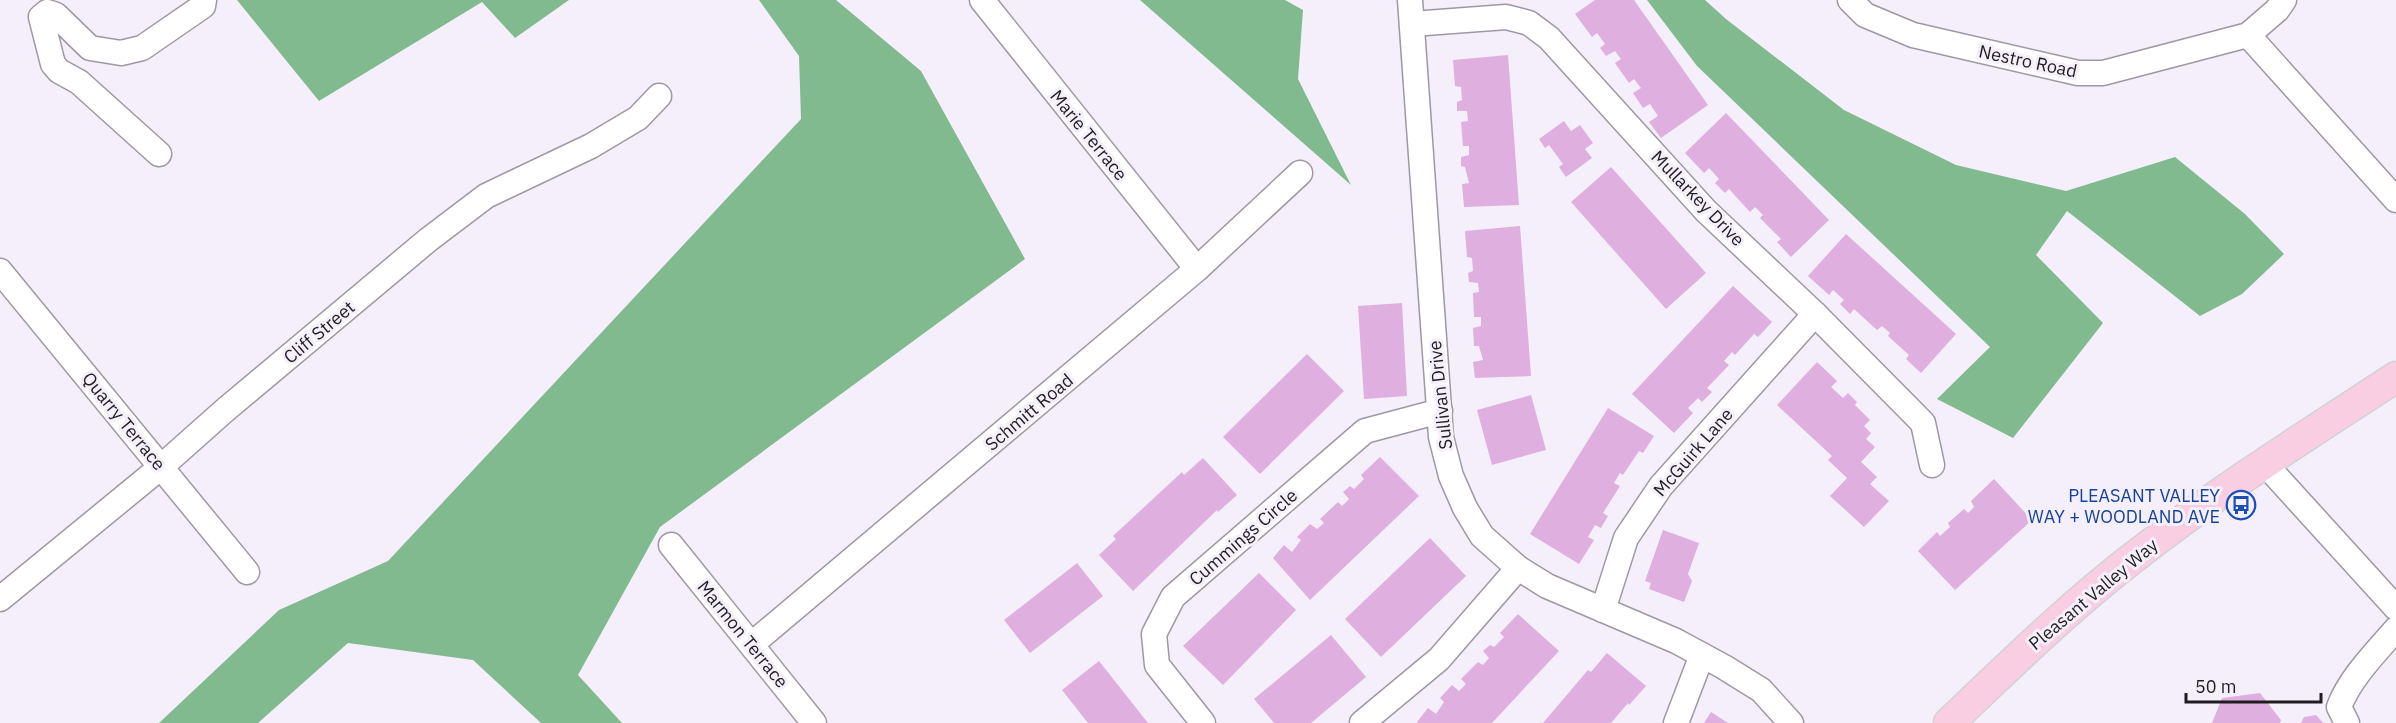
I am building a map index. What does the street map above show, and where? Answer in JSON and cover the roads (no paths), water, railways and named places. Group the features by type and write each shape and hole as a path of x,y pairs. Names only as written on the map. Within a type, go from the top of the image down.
{"main road":[{"name":"Pleasant Valley Way","path":"1949,723 2100,584 2138,553 2265,464 2396,377"}],"street":[{"path":"159,154 79,82 59,71 53,64 42,17 47,12 56,15 90,48 121,53 142,48 203,6 204,0"},
{"name":"Marie Terrace","path":"982,0 1197,269"},
{"name":"Nestro Road","path":"1850,0 1865,15 1913,35 2078,73 2103,73 2248,35 2277,10 2284,0"},
{"name":"Sullivan Drive","path":"1411,12 1441,437 1465,508 1482,536 1518,568 1547,586 1702,655 1761,690 1791,723"},
{"name":"Mullarkey Drive","path":"1411,12 1506,17 1529,23 1549,38 1706,211 1815,314 1923,423 1932,465"},
{"path":"2248,35 2396,200"},
{"name":"Cliff Street","path":"0,599 161,467 224,411 419,248 486,196 600,140 638,118 659,96"},
{"name":"Schmitt Road","path":"752,644 1197,269 1299,173"},
{"name":"Quarry Terrace","path":"2,277 247,572"},
{"name":"McGuirk Lane","path":"1603,610 1626,538 1661,486 1815,314"},
{"name":"Cummings Circle","path":"1203,723 1157,665 1154,634 1173,597 1365,431 1440,411"},
{"path":"2265,464 2396,608"},
{"name":"Marmon Terrace","path":"671,545 814,723"},
{"path":"1362,723 1439,659 1518,568"},
{"path":"2347,723 2339,707 2343,698 2371,658 2396,629"},
{"path":"1676,723 1702,655"}],"place":[{"name":"PLEASANT VALLEY WAY + WOODLAND AVE","path":"2241,505"}]}
